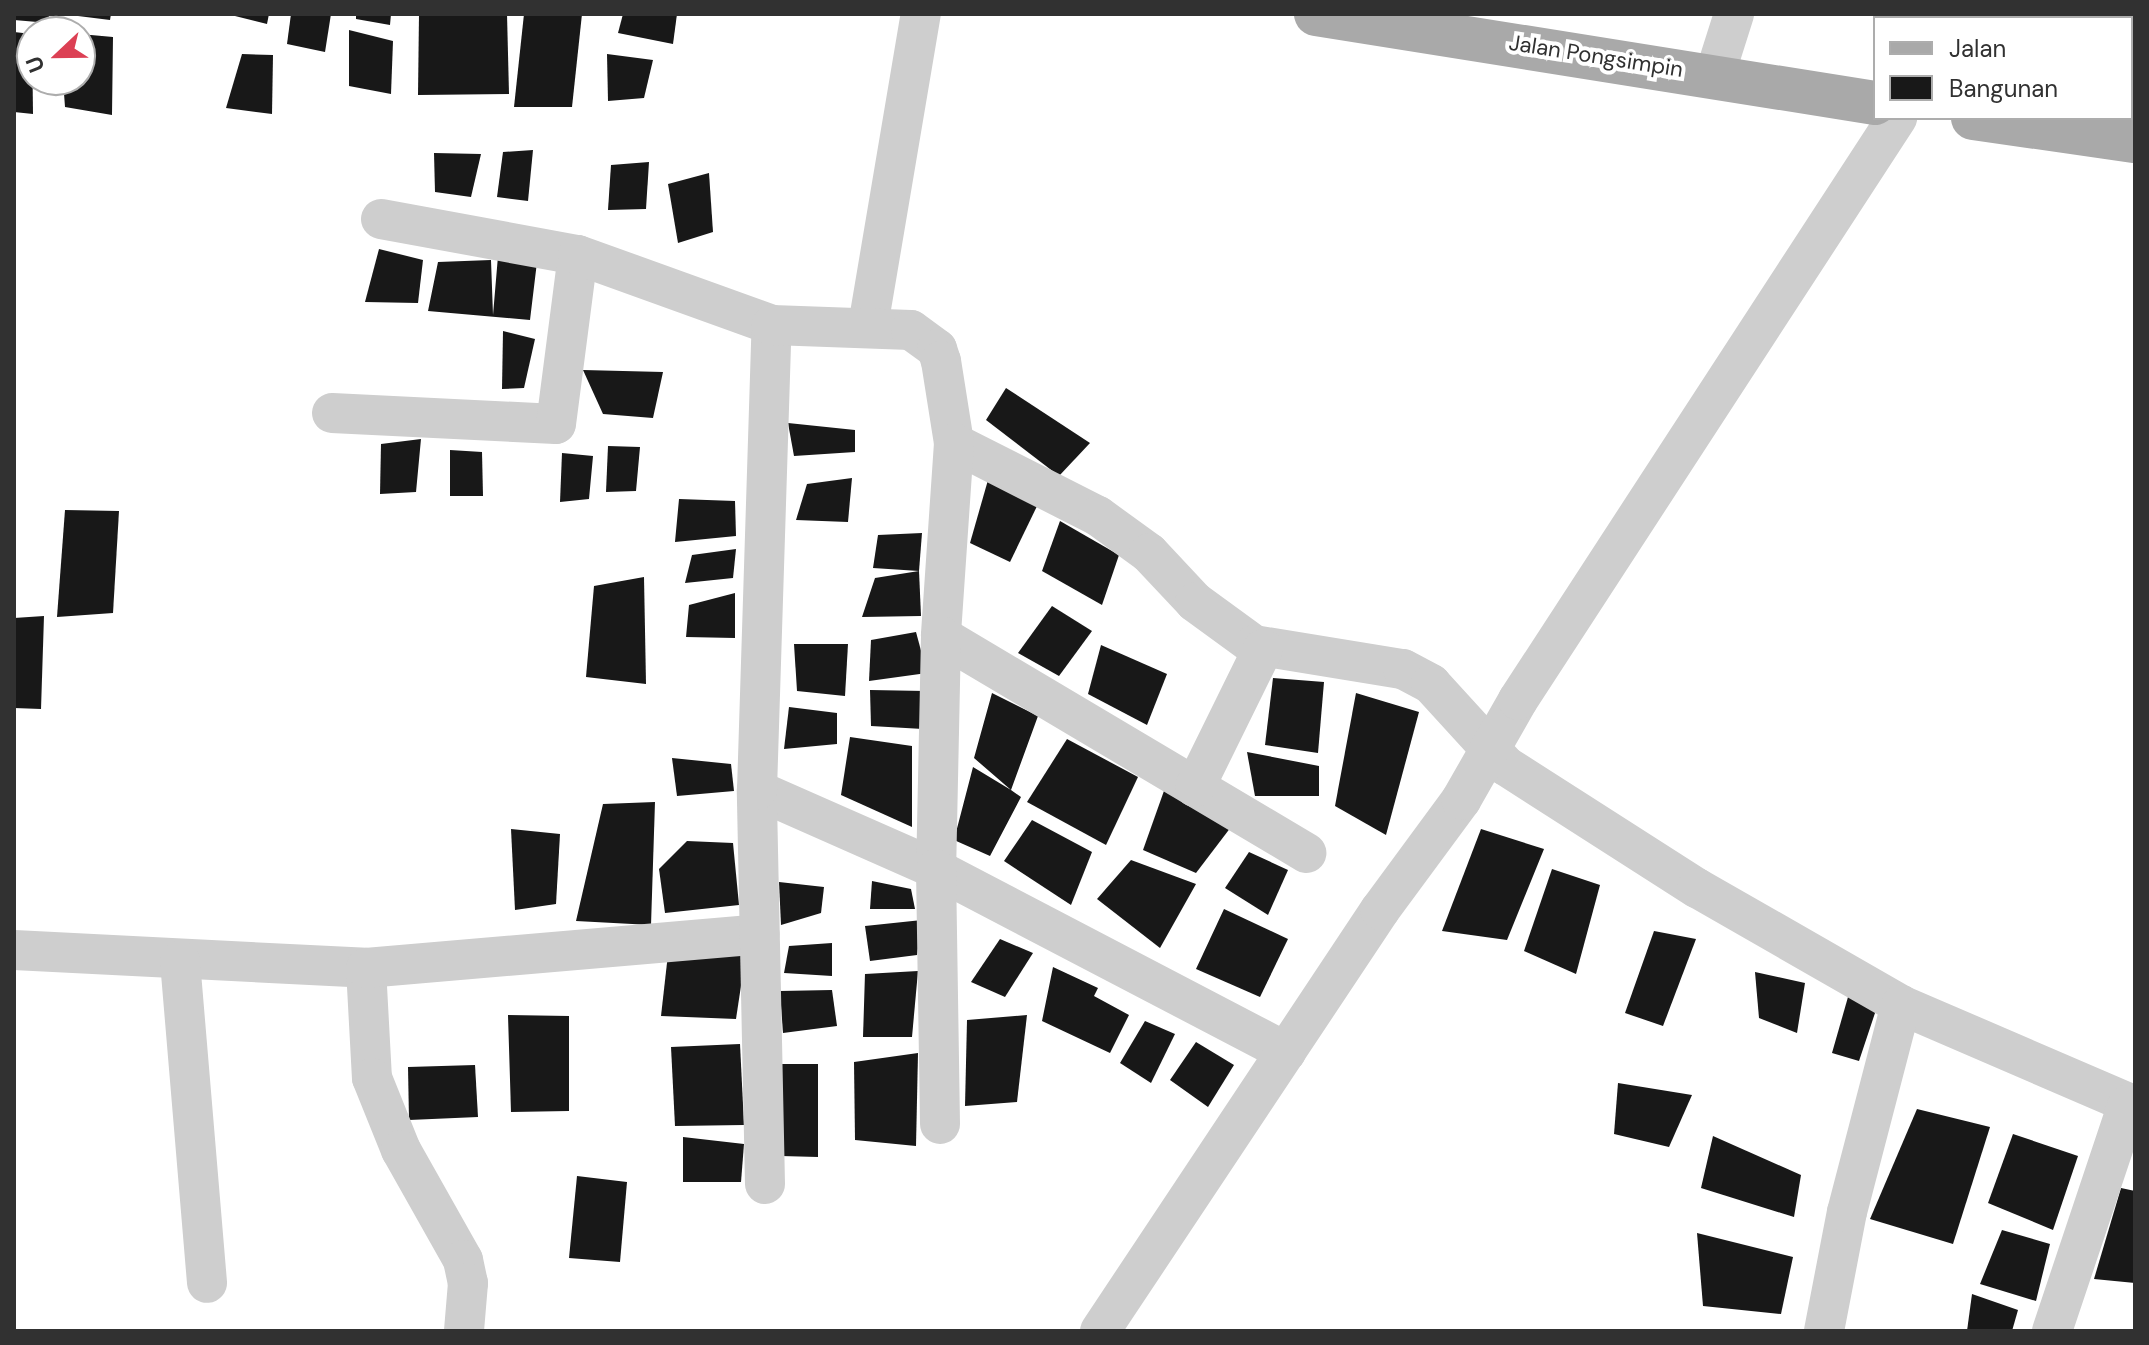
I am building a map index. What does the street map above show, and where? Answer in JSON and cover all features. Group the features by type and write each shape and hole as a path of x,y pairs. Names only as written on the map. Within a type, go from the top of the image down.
{"main road":[{"name":"Jalan Pongsimpin","path":"1316,14 1715,74 1873,103"},
{"path":"1987,120 2135,141"}],"street":[{"path":"868,326 921,14"},
{"path":"1715,74 1734,14"},
{"path":"1100,1331 1491,753 1518,700 1896,120"},
{"path":"381,219 578,255 772,325 868,326 911,330 937,349 954,443 941,636 936,869 940,1124"},
{"path":"332,413 556,424 578,255"},
{"path":"765,1184 757,790 772,325"},
{"path":"954,443 1110,523 1149,553 1195,602 1263,649 1387,662 1403,669 1431,684 1491,753 1697,888 1901,1005 2132,1105 2052,1331"},
{"path":"941,636 1307,853"},
{"path":"1195,787 1263,649"},
{"path":"757,790 936,869 1286,1052"},
{"path":"14,950 180,961 366,968 760,934"},
{"path":"180,961 207,1283"},
{"path":"366,968 372,1078 401,1150 463,1260 468,1283 464,1331"},
{"path":"1824,1331 1847,1212 1901,1005"}],"building":[{"path":"14,14 49,14 16,16 14,20"},
{"path":"62,14 111,14 110,20"},
{"path":"227,14 269,14 267,24"},
{"path":"291,14 331,14 325,52 287,44"},
{"path":"356,14 391,14 390,25 356,19"},
{"path":"419,14 507,14 509,94 418,95"},
{"path":"524,14 582,14 572,107 514,107"},
{"path":"623,14 677,14 673,44 618,33"},
{"path":"2050,14 2112,14 2080,16"},
{"path":"2135,14 2135,55 2133,16"},
{"path":"349,30 393,41 391,94 349,86"},
{"path":"14,32 16,96 33,96 33,114 14,112"},
{"path":"96,35 113,37 112,115 65,107 64,96 96,96"},
{"path":"242,54 273,55 272,114 226,108"},
{"path":"607,54 653,60 644,98 608,101"},
{"path":"533,150 528,201 497,197 503,152"},
{"path":"434,153 481,154 471,197 435,192"},
{"path":"649,162 646,209 608,210 611,165"},
{"path":"709,173 713,232 678,243 668,184"},
{"path":"379,249 423,260 418,303 365,302"},
{"path":"498,256 537,262 530,320 428,311 438,262 491,260 493,315"},
{"path":"503,331 535,339 524,388 502,389"},
{"path":"583,370 663,372 653,418 603,414"},
{"path":"1006,388 1090,443 1059,476 986,420"},
{"path":"788,423 855,430 855,452 794,456"},
{"path":"421,439 416,492 380,494 381,444"},
{"path":"608,446 640,447 636,491 606,492"},
{"path":"450,450 482,452 483,496 450,496"},
{"path":"562,453 593,456 589,499 560,502"},
{"path":"852,478 848,522 796,520 807,484"},
{"path":"988,480 1039,502 1010,562 970,543"},
{"path":"679,499 735,501 736,536 675,542"},
{"path":"65,510 119,511 113,613 57,617"},
{"path":"1060,521 1119,555 1102,605 1042,571"},
{"path":"922,533 919,571 873,568 878,535"},
{"path":"736,549 733,578 685,583 692,555"},
{"path":"919,571 921,616 862,617 875,578"},
{"path":"644,577 646,684 586,677 594,586"},
{"path":"735,593 735,638 686,637 689,605"},
{"path":"1052,606 1092,631 1059,676 1018,653"},
{"path":"44,616 41,709 14,708 14,618"},
{"path":"916,632 927,673 869,681 871,640"},
{"path":"794,644 848,644 845,696 797,691"},
{"path":"1101,645 1167,674 1147,725 1088,694"},
{"path":"1273,678 1324,682 1318,753 1265,745"},
{"path":"870,690 925,691 923,729 871,726"},
{"path":"992,693 1038,716 1011,790 974,758"},
{"path":"1356,693 1419,712 1386,835 1335,806"},
{"path":"789,707 837,713 837,744 784,749"},
{"path":"850,737 912,746 912,827 841,795"},
{"path":"1067,739 1138,777 1106,845 1027,802"},
{"path":"1247,752 1319,766 1319,796 1255,796"},
{"path":"672,758 731,764 734,791 677,796"},
{"path":"973,767 1021,797 990,856 954,840"},
{"path":"1165,788 1231,827 1196,873 1143,850"},
{"path":"655,802 651,925 576,921 603,804"},
{"path":"1032,820 1092,852 1071,905 1004,861"},
{"path":"511,829 560,834 556,904 515,910"},
{"path":"1481,829 1544,849 1507,940 1442,931"},
{"path":"687,841 733,843 739,905 665,913 659,869"},
{"path":"1249,852 1288,870 1268,915 1225,888"},
{"path":"1131,860 1196,884 1160,948 1097,899"},
{"path":"1552,869 1600,885 1576,974 1524,951"},
{"path":"872,881 911,889 915,909 870,909"},
{"path":"779,882 824,887 821,913 781,925"},
{"path":"1224,909 1288,939 1260,997 1196,969"},
{"path":"922,920 917,955 870,961 865,926"},
{"path":"1654,931 1696,939 1663,1026 1625,1013"},
{"path":"1000,939 1033,953 1005,997 971,982"},
{"path":"832,943 832,976 784,973 789,946"},
{"path":"747,946 736,1019 661,1016 668,954"},
{"path":"1053,967 1098,988 1094,996 1129,1015 1110,1053 1042,1021"},
{"path":"918,971 912,1037 863,1037 865,974"},
{"path":"1755,972 1805,983 1797,1033 1759,1018"},
{"path":"832,990 837,1026 783,1033 780,991"},
{"path":"1850,990 1879,1001 1859,1061 1832,1053"},
{"path":"508,1015 569,1016 569,1111 511,1112"},
{"path":"1027,1015 1017,1102 965,1106 967,1020"},
{"path":"1145,1021 1175,1034 1151,1083 1120,1063"},
{"path":"1196,1042 1234,1065 1208,1107 1170,1080"},
{"path":"740,1044 744,1125 675,1126 671,1047"},
{"path":"918,1053 916,1146 855,1140 854,1062"},
{"path":"779,1064 818,1064 818,1157 781,1156"},
{"path":"475,1065 478,1117 409,1120 408,1067"},
{"path":"1618,1083 1692,1095 1669,1147 1614,1134"},
{"path":"1917,1109 1990,1127 1953,1244 1870,1219"},
{"path":"2013,1134 2078,1156 2053,1230 1988,1203"},
{"path":"1713,1136 1801,1175 1794,1217 1701,1188"},
{"path":"683,1137 744,1144 741,1182 683,1182"},
{"path":"577,1176 627,1182 620,1262 569,1258"},
{"path":"2121,1188 2135,1191 2135,1283 2094,1279"},
{"path":"2002,1230 2050,1244 2036,1301 1980,1284"},
{"path":"1697,1233 1793,1257 1781,1314 1703,1306"},
{"path":"1972,1294 2018,1310 2012,1331 1967,1331"}]}
